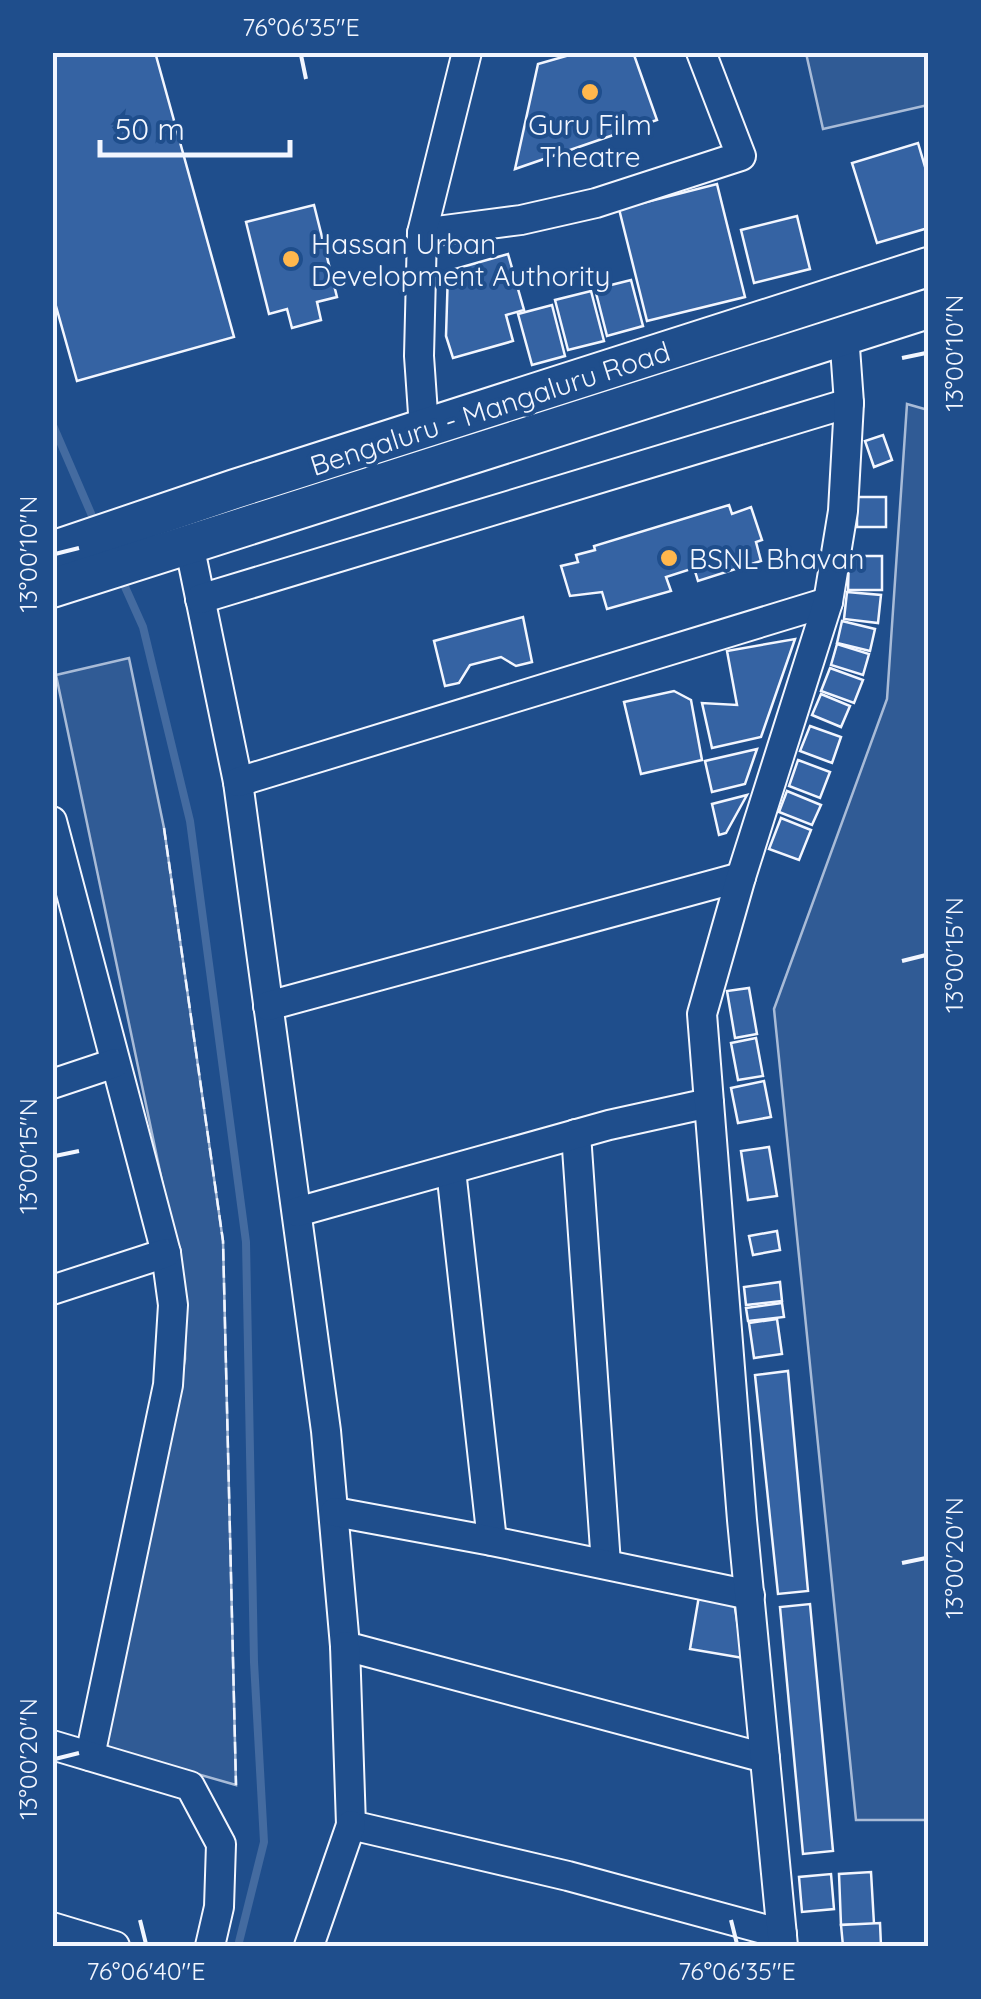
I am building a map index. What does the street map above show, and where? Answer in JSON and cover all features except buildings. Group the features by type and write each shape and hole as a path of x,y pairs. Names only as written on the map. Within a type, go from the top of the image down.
{"main road":[{"name":"Bengaluru - Mangaluru Road","path":"169,531 424,428 928,267"},
{"path":"835,297 844,334"},
{"name":"Bengaluru - Mangaluru Road","path":"52,550 169,531 928,309"},
{"path":"53,588 169,531"}],"street":[{"path":"422,233 521,220 596,203 741,156 701,52"},
{"path":"424,428 419,356 422,233 472,54"},
{"path":"350,1825 568,1876 782,1940 702,1014 828,602 843,512 850,403 844,334"},
{"path":"200,600 850,403"},
{"path":"169,531 200,600 238,782 335,1512 345,1646 350,1825 309,1946"},
{"path":"238,782 828,602"},
{"path":"52,821 56,857 166,1253 173,1306 168,1385 90,1756"},
{"path":"268,1006 741,877"},
{"path":"52,1084 115,1063"},
{"path":"297,1212 576,1134 709,1103"},
{"path":"576,1134 606,1564"},
{"path":"451,1170 492,1541"},
{"path":"52,1290 166,1253"},
{"path":"335,1512 750,1595"},
{"path":"345,1646 765,1758"},
{"path":"52,1745 190,1786 221,1844 218,1908 210,1946"},
{"path":"52,1927 115,1946"}],"shaded area":[{"path":"806,53 928,53 928,105 823,129"},
{"path":"907,404 928,410 928,1820 856,1820 774,1009 887,699"},
{"path":"129,658 164,828 223,1241 236,1785 106,1748 185,1359 185,1291 56,675"}],"waterway":[{"path":"52,423 96,525"},
{"path":"121,578 143,627 190,821 246,1242 254,1662 264,1842 238,1946"}],"fence":[{"path":"164,828 223,1241 236,1785"}],"place":[{"name":"Guru Film Theatre","path":"590,92"},
{"name":"Hassan Urban Development Authority","path":"291,259"},
{"name":"BSNL Bhavan","path":"669,558"}]}
